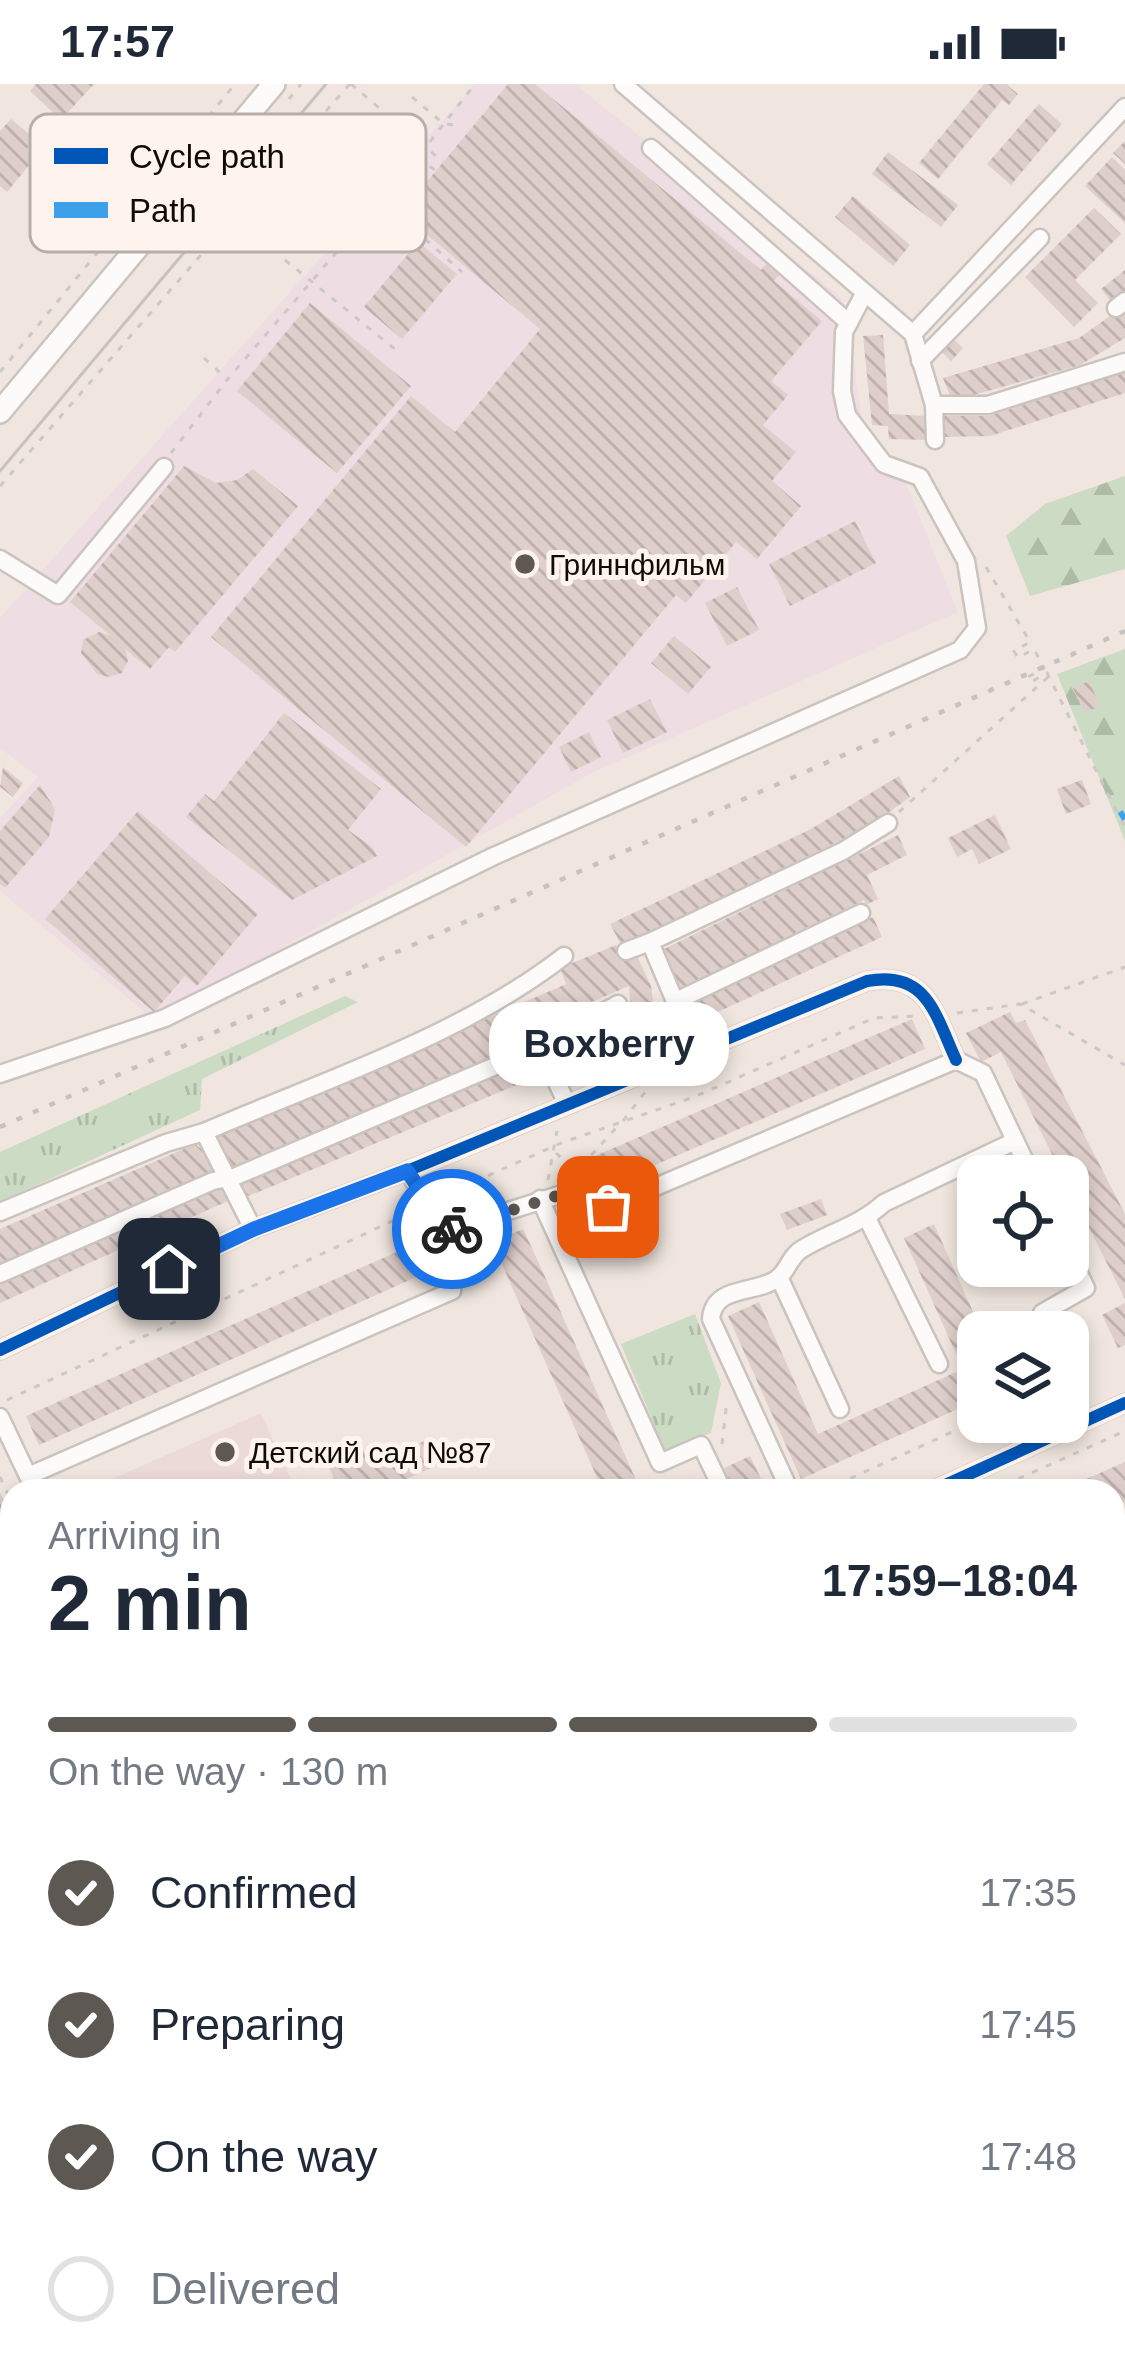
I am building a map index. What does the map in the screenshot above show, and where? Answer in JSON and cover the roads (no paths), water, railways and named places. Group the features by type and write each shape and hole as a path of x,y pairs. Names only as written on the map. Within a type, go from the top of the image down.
{"main road":[{"path":"0,412 140,252"}],"street":[{"path":"623,84 914,334 934,405 935,440"},
{"path":"914,334 1125,107"},
{"path":"651,148 849,323"},
{"path":"920,362 1040,238"},
{"path":"0,1074 166,1018 494,856 960,650 977,628 966,561 920,477 884,464 847,415 842,356 849,323 864,294"},
{"path":"934,405 988,405 1124,361"},
{"path":"0,559 58,595 164,466"},
{"path":"626,951 843,850 888,823"},
{"path":"676,1001 861,913"},
{"path":"650,942 696,1051"},
{"path":"0,1213 203,1132 503,1001 564,956"},
{"path":"0,1350 254,1229 886,977 916,986 956,1060 983,1073 1022,1155"},
{"path":"0,1274 540,1047 618,1004"},
{"path":"540,1047 562,1106"},
{"path":"448,1230 560,1195 596,1208 608,1207 956,1060"},
{"path":"203,1132 254,1229"},
{"path":"784,1479 711,1319 712,1307 719,1299 779,1277 800,1250 867,1218 884,1203 1015,1142"},
{"path":"0,1417 28,1476 452,1291 454,1262 448,1230 407,1171"},
{"path":"540,1198 660,1463 701,1445 717,1479"},
{"path":"867,1218 939,1364"},
{"path":"779,1277 840,1408"},
{"path":"1046,1311 1086,1287"},
{"path":"1089,1415 1125,1403"},
{"path":"956,1479 1027,1443"}],"tram line":[{"path":"301,114 326,84"},
{"path":"0,471 184,252"}],"railway":[{"path":"0,1127 1125,631"}],"place":[{"name":"Гриннфильм","path":"525,564"},
{"name":"Boxberry","path":"608,1207"},
{"name":"Детский сад №87","path":"225,1452"}]}
